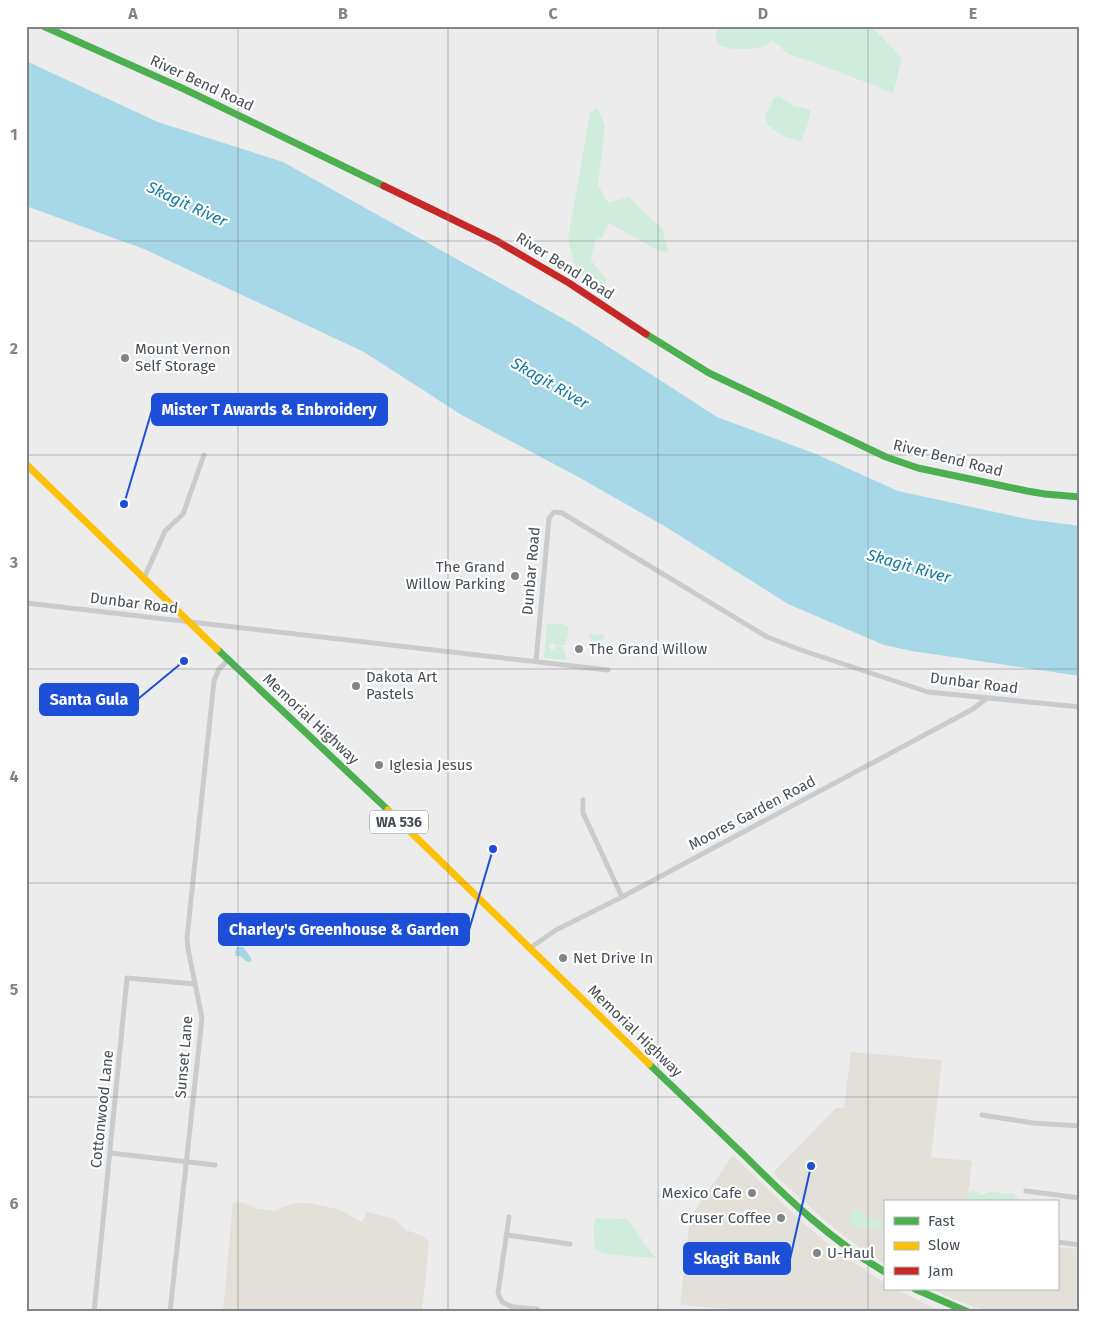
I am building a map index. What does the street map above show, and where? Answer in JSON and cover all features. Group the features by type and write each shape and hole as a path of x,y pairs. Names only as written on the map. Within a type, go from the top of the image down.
{"main road":[{"name":"River Bend Road","path":"44,26 184,89 497,241 569,283 708,373 886,457 918,468 1027,491 1080,497"},
{"name":"Memorial Highway","path":"26,464 228,660 373,796 808,1217 837,1240 884,1271"},
{"path":"917,1290 968,1312"}],"street":[{"path":"144,578 166,531 183,514 204,455"},
{"name":"Dunbar Road","path":"26,603 536,661 549,518 554,512 562,513 766,637 800,650 928,692 1080,707"},
{"name":"Sunset Lane","path":"170,1312 202,1018 187,938 214,681 219,669 228,660"},
{"path":"536,661 608,670"},
{"name":"Moores Garden Road","path":"530,948 556,930 622,897 973,709 986,699"},
{"path":"583,800 583,813 622,897"},
{"name":"Cottonwood Lane","path":"94,1312 127,978 195,984"},
{"path":"982,1116 1033,1123 1080,1126"},
{"path":"110,1153 215,1165"},
{"path":"1026,1192 1080,1198"},
{"path":"509,1217 498,1293 502,1302 513,1307 537,1309 540,1312"},
{"path":"507,1235 570,1244"},
{"path":"1058,1242 1080,1245"}],"shaded area":[{"path":"851,1052 942,1060 931,1157 972,1161 967,1200 884,1200 884,1263 830,1225 773,1173 836,1108 844,1108"},
{"path":"733,1155 799,1219 834,1249 884,1282 884,1290 899,1290 945,1312 766,1312 680,1305 690,1217"},
{"path":"233,1202 245,1203 258,1209 275,1211 295,1203 308,1203 338,1209 362,1222 367,1212 395,1219 406,1230 421,1235 429,1242 422,1312 223,1312"},
{"path":"1058,1247 1080,1249 1080,1312 988,1312 935,1290 1058,1290"}],"green space":[{"path":"718,26 871,26 902,58 893,93 788,54 772,40 765,46 758,48 732,49 725,47 717,42"},
{"path":"779,96 794,106 811,110 806,130 800,142 781,135 768,125 765,117 774,98"},
{"path":"597,107 605,125 598,185 608,203 629,197 662,228 668,251 661,252 609,223 602,238 595,240 591,260 606,279 606,284 595,283 583,276 574,262 568,239 590,113"},
{"path":"547,624 565,624 565,626 568,626 568,636 564,645 557,646 553,643 549,647 551,650 554,650 555,647 563,647 566,660 544,658"},
{"path":"589,634 604,635 602,648 590,647 591,637"},
{"path":"971,1191 978,1192 981,1195 993,1191 1005,1194 1012,1193 1018,1200 967,1200 968,1193"},
{"path":"858,1209 865,1214 867,1219 880,1220 884,1222 884,1229 852,1227 849,1220 852,1210"},
{"path":"596,1218 627,1219 655,1258 603,1254 595,1248 593,1229"}],"water":[{"name":"Skagit River","path":"26,61 158,122 283,162 573,324 717,417 816,454 898,491 1027,519 1080,526 1080,676 912,651 884,645 788,604 666,527 582,479 460,414 364,352 144,249 26,206"},
{"path":"237,947 243,947 250,955 252,961 249,962 240,956 236,956"}],"traffic: fast":[{"path":"43,26 184,89 384,186"},
{"path":"646,334 709,373 886,457 918,468 1027,491 1080,497"},
{"path":"217,649 388,810"},
{"path":"649,1064 811,1218 847,1247 884,1271"},
{"path":"917,1290 968,1312"}],"traffic: slow":[{"path":"26,464 217,649"},
{"path":"388,810 649,1064"}],"traffic: jam":[{"path":"384,186 497,241 569,283 646,334"}],"place":[{"name":"Mount Vernon Self Storage","path":"125,358"},
{"name":"Mister T Awards & Enbroidery","path":"124,504"},
{"name":"The Grand Willow Parking","path":"515,576"},
{"name":"The Grand Willow","path":"579,649"},
{"name":"Santa Gula","path":"184,661"},
{"name":"Dakota Art Pastels","path":"356,686"},
{"name":"Iglesia Jesus","path":"379,765"},
{"name":"Charley's Greenhouse & Garden","path":"493,849"},
{"name":"Net Drive In","path":"563,958"},
{"name":"Skagit Bank","path":"811,1166"},
{"name":"Mexico Cafe","path":"752,1193"},
{"name":"Cruser Coffee","path":"781,1218"},
{"name":"U-Haul","path":"817,1253"}]}
